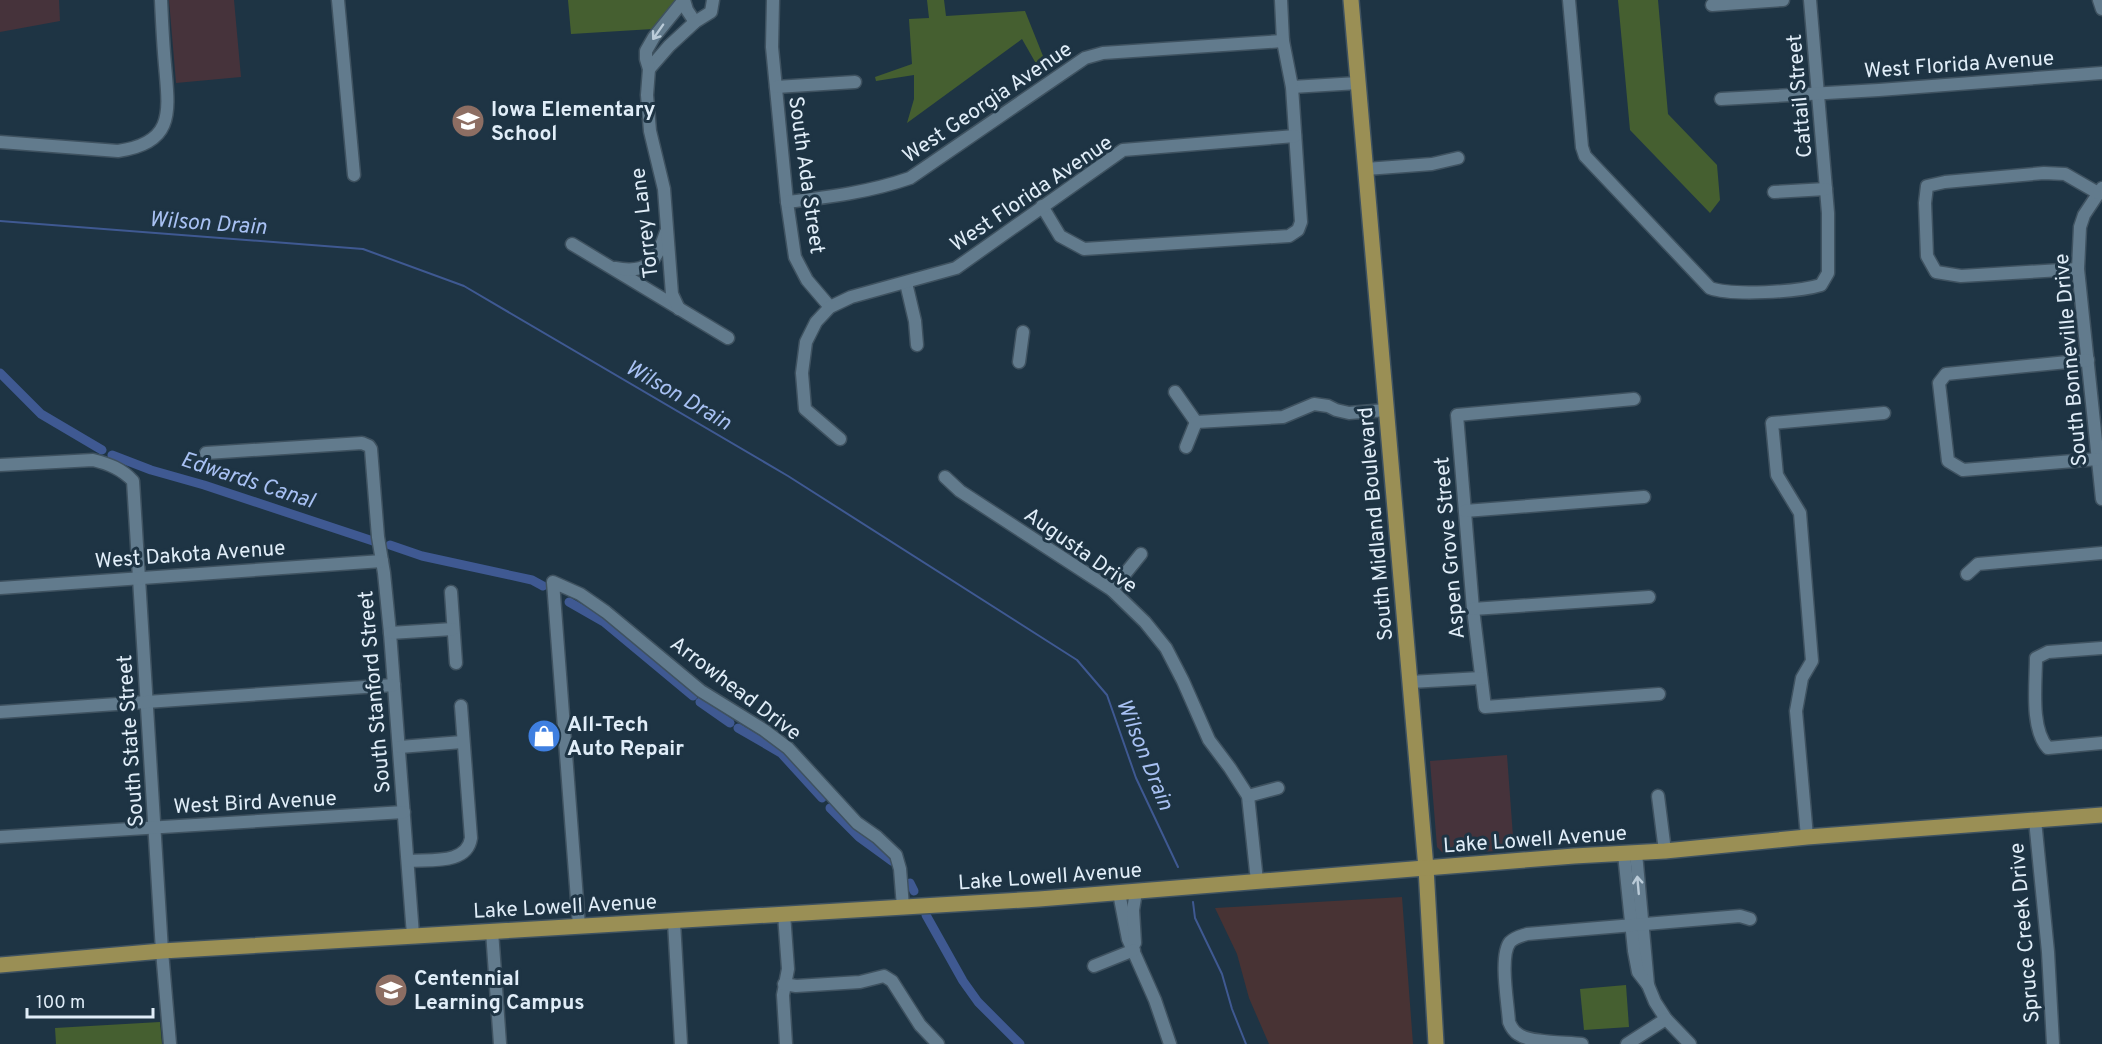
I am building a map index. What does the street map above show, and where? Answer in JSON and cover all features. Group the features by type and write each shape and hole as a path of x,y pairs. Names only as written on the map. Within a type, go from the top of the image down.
{"main road":[{"name":"South Midland Boulevard","path":"1351,0 1426,868 1436,1044"},
{"name":"Lake Lowell Avenue","path":"0,965 162,951 674,922 1136,892 2102,815"}],"street":[{"path":"0,142 118,152 136,149 152,140 162,129 169,106 160,0"},
{"path":"338,0 354,175"},
{"path":"684,0 695,22"},
{"name":"Torrey Lane","path":"679,309 672,294 664,189 648,116 649,69 646,51 663,24 684,0"},
{"path":"649,69 695,22 711,12 712,0"},
{"name":"South Ada Street","path":"773,0 772,48 787,202 795,257 807,280 830,307"},
{"path":"1042,206 1060,236 1084,249 1289,236 1298,230 1301,222 1292,87 1283,41 1281,0"},
{"name":"Cattail Street","path":"1569,0 1582,147 1585,156 1710,288 1721,292 1811,288 1821,285 1828,273 1826,189 1810,0"},
{"path":"1712,5 1783,0"},
{"path":"2099,0 2102,9"},
{"name":"West Georgia Avenue","path":"787,202 881,189 910,178 1085,58 1103,53 1283,41"},
{"name":"West Florida Avenue","path":"1721,99 2102,73"},
{"path":"776,87 855,82"},
{"path":"1292,87 1358,83"},
{"name":"West Florida Avenue","path":"830,307 851,297 906,284 956,268 1123,150 1295,136"},
{"path":"1366,169 1432,164 1458,159"},
{"path":"2078,269 1961,276 1936,272 1927,256 1925,203 1927,186 2044,173 2066,174 2100,191"},
{"name":"Cattail Street","path":"1774,192 1826,189"},
{"name":"South Bonneville Drive","path":"2100,191 2084,215 2080,227 2078,269 2102,499"},
{"path":"608,266 628,270 643,269 657,256 667,228"},
{"name":"Torrey Lane","path":"572,244 728,338"},
{"path":"906,284 915,321 917,345"},
{"path":"830,307 816,322 806,342 802,373 804,409 840,440"},
{"path":"1019,362 1023,332"},
{"path":"2088,360 1946,374 1939,383 1948,461 1964,470 2098,459"},
{"path":"1175,392 1196,422"},
{"name":"Aspen Grove Street","path":"1634,399 1456,415 1473,609 1485,707 1659,694"},
{"path":"1196,422 1283,417 1314,404 1349,413 1386,410"},
{"path":"1806,837 1796,711 1802,678 1812,661 1800,513 1778,475 1772,423 1884,413"},
{"path":"1186,447 1196,422"},
{"name":"South Stanford Street","path":"206,453 362,444 369,446 390,633 413,935"},
{"name":"South State Street","path":"0,465 93,460 125,472 133,481 162,951 170,1044"},
{"name":"Augusta Drive","path":"945,477 960,491 1112,591 1145,622 1166,648 1209,740 1248,796 1257,881"},
{"path":"1465,511 1644,497"},
{"path":"1112,591 1142,554"},
{"path":"1966,574 1978,564 2102,554"},
{"name":"West Dakota Avenue","path":"0,588 382,561"},
{"name":"Arrowhead Drive","path":"579,926 553,582 580,594 606,612 701,691 764,730 788,748 857,823 897,855 903,907"},
{"path":"451,592 456,663"},
{"path":"1473,609 1649,597"},
{"path":"390,633 453,629"},
{"path":"2102,648 2048,652 2036,658 2037,726 2042,741 2048,748 2102,743"},
{"path":"1410,682 1481,678"},
{"path":"0,712 394,685"},
{"path":"408,861 459,857 470,846 460,706"},
{"path":"400,747 462,742"},
{"path":"1248,796 1278,788"},
{"path":"1658,796 1665,851"},
{"name":"West Bird Avenue","path":"0,837 404,812"},
{"name":"Spruce Creek Drive","path":"2034,820 2048,952 2053,1044"},
{"path":"1630,853 1638,972 1648,985 1666,1019 1690,1044"},
{"path":"1134,950 1133,910 1136,892"},
{"path":"1119,893 1128,939 1155,1000 1170,1044"},
{"path":"784,914 788,969 783,995 786,1044"},
{"path":"1582,1044 1528,1039 1513,1030 1509,1022 1505,958 1506,950 1516,937 1527,934 1740,916 1750,919"},
{"path":"674,922 681,1044"},
{"path":"492,931 500,1044"},
{"path":"1094,966 1134,950"},
{"path":"784,984 796,986 846,983 884,976 892,981 920,1025 938,1044"},
{"path":"1628,1044 1666,1019"}],"shaded area":[{"path":"0,0 59,0 60,21 0,32"},
{"path":"169,0 234,0 241,77 176,83"},
{"path":"1507,755 1514,850 1444,854 1437,847 1430,761"},
{"path":"1402,897 1413,1044 1269,1044 1249,998 1237,954 1215,908"}],"green space":[{"path":"568,0 678,0 653,29 571,34"},
{"path":"927,0 944,0 946,16 1025,11 1049,71 1042,74 1022,39 907,123 914,99 914,75 876,81 875,77 912,64 909,19 929,18"},
{"path":"1618,0 1658,0 1668,114 1717,165 1720,200 1710,213 1630,130"},
{"path":"1626,985 1629,1027 1584,1030 1580,989"},
{"path":"160,1022 162,1044 56,1044 55,1028"}],"waterway":[{"name":"Wilson Drain","path":"0,221 363,249 464,286 788,476 1077,660 1107,695 1136,778 1178,867"},
{"name":"Edwards Canal","path":"0,373 41,414 102,450"},
{"name":"Edwards Canal","path":"112,455 151,470 204,485 373,541"},
{"name":"Edwards Canal","path":"390,545 422,556 532,580 543,586"},
{"name":"Edwards Canal","path":"569,602 604,622 693,696"},
{"name":"Edwards Canal","path":"700,702 730,723"},
{"name":"Edwards Canal","path":"738,728 781,753 822,798"},
{"name":"Edwards Canal","path":"830,808 859,837 892,861"},
{"name":"Edwards Canal","path":"910,883 914,891"},
{"name":"Wilson Drain","path":"1193,902 1195,918 1222,974 1232,1009 1246,1044"},
{"name":"Edwards Canal","path":"926,915 963,981 978,1002 1020,1044"}],"place":[{"name":"Iowa Elementary School","path":"468,121"},
{"name":"All-Tech Auto Repair","path":"544,736"},
{"name":"Centennial Learning Campus","path":"391,990"}]}
